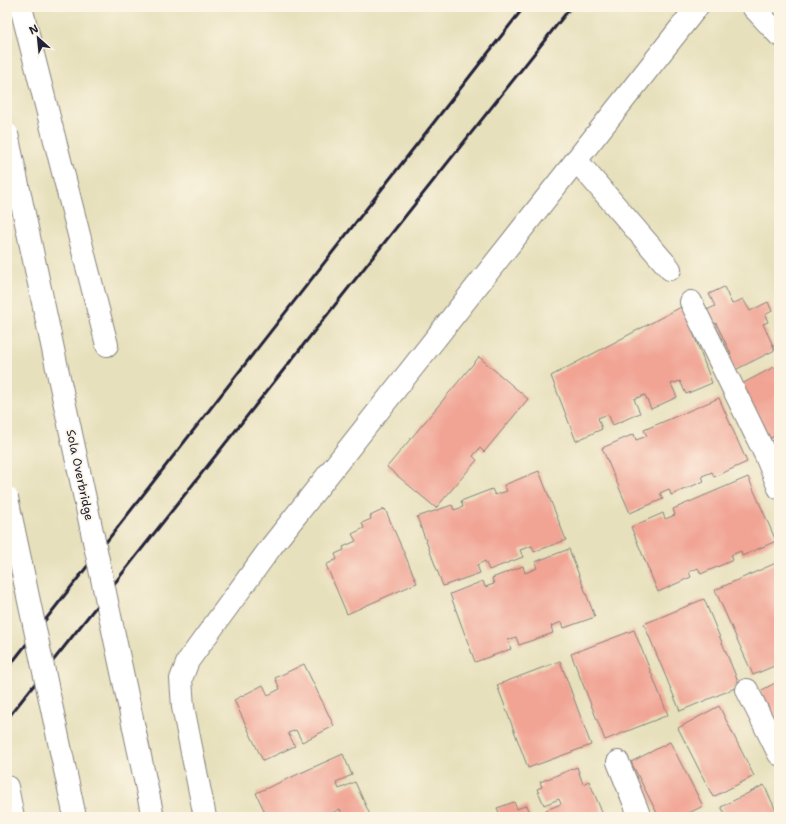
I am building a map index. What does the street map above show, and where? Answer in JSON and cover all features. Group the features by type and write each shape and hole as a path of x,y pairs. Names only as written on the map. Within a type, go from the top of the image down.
{"main road":[{"path":"21,7 107,346"},
{"path":"205,817 183,707 181,679 188,661 271,547 696,7"},
{"path":"753,7 779,35"},
{"name":"Sola Overbridge","path":"7,134 153,817"},
{"path":"576,160 670,269"},
{"path":"691,302 766,456 779,488"},
{"path":"7,498 75,817"},
{"path":"747,690 779,754"},
{"path":"618,762 640,817"},
{"path":"7,787 13,817"}],"building":[{"path":"724,287 732,304 743,299 750,311 768,302 772,311 765,315 768,322 763,324 775,350 735,370 727,356 731,354 716,323 709,326 705,317 710,315 707,310 715,306 709,294"},
{"path":"683,306 712,383 686,394 680,381 671,384 677,397 651,409 645,395 634,399 640,413 613,425 608,414 598,418 602,429 576,441 551,376"},
{"path":"479,357 528,399 484,452 480,448 473,456 477,460 436,508 387,467"},
{"path":"774,367 779,376 779,394 775,396 779,403 779,434 764,441 736,387"},
{"path":"719,398 747,462 714,477 712,472 702,476 704,481 671,495 669,489 660,493 663,499 630,513 602,448 634,434 636,440 647,436 644,430"},
{"path":"539,471 566,540 534,552 532,546 520,550 523,557 489,570 485,561 477,565 480,573 443,586 417,517 452,505 454,510 463,507 461,501 492,489 495,495 507,491 504,485"},
{"path":"748,477 776,541 742,556 741,551 731,555 733,560 701,574 698,568 689,572 691,577 658,592 631,527 663,513 665,519 675,515 673,509"},
{"path":"385,509 417,583 347,614 326,565 337,559 335,554 344,550 343,547 356,541 352,534 364,528 362,523 371,519 370,516"},
{"path":"569,549 595,617 564,628 562,622 551,626 553,633 519,645 516,637 508,640 511,649 475,662 450,594 483,581 485,587 494,584 492,578 523,566 525,573 537,568 535,562"},
{"path":"776,563 779,570 779,664 753,675 715,590"},
{"path":"704,599 740,686 680,711 644,624"},
{"path":"634,630 668,715 605,740 571,654"},
{"path":"560,661 591,745 528,768 497,685"},
{"path":"304,664 334,726 302,742 296,730 288,733 295,746 263,761 234,700 263,685 268,695 280,689 275,678"},
{"path":"779,681 779,736 765,710 769,708 760,691"},
{"path":"719,706 754,776 713,797 678,728"},
{"path":"670,742 703,806 681,817 659,817 631,762"},
{"path":"343,754 352,775 336,782 339,789 355,782 370,815 366,817 343,817 340,809 330,814 331,817 267,817 256,793"},
{"path":"577,767 583,784 589,781 604,817 540,817 547,814 546,810 561,804 559,799 544,805 537,789 542,787 540,782"},
{"path":"764,785 779,817 727,817 721,807"},
{"path":"514,802 517,809 527,805 531,817 496,817 500,815 497,808"}],"railway":[{"path":"7,669 524,7"},
{"path":"7,719 571,7"}]}
